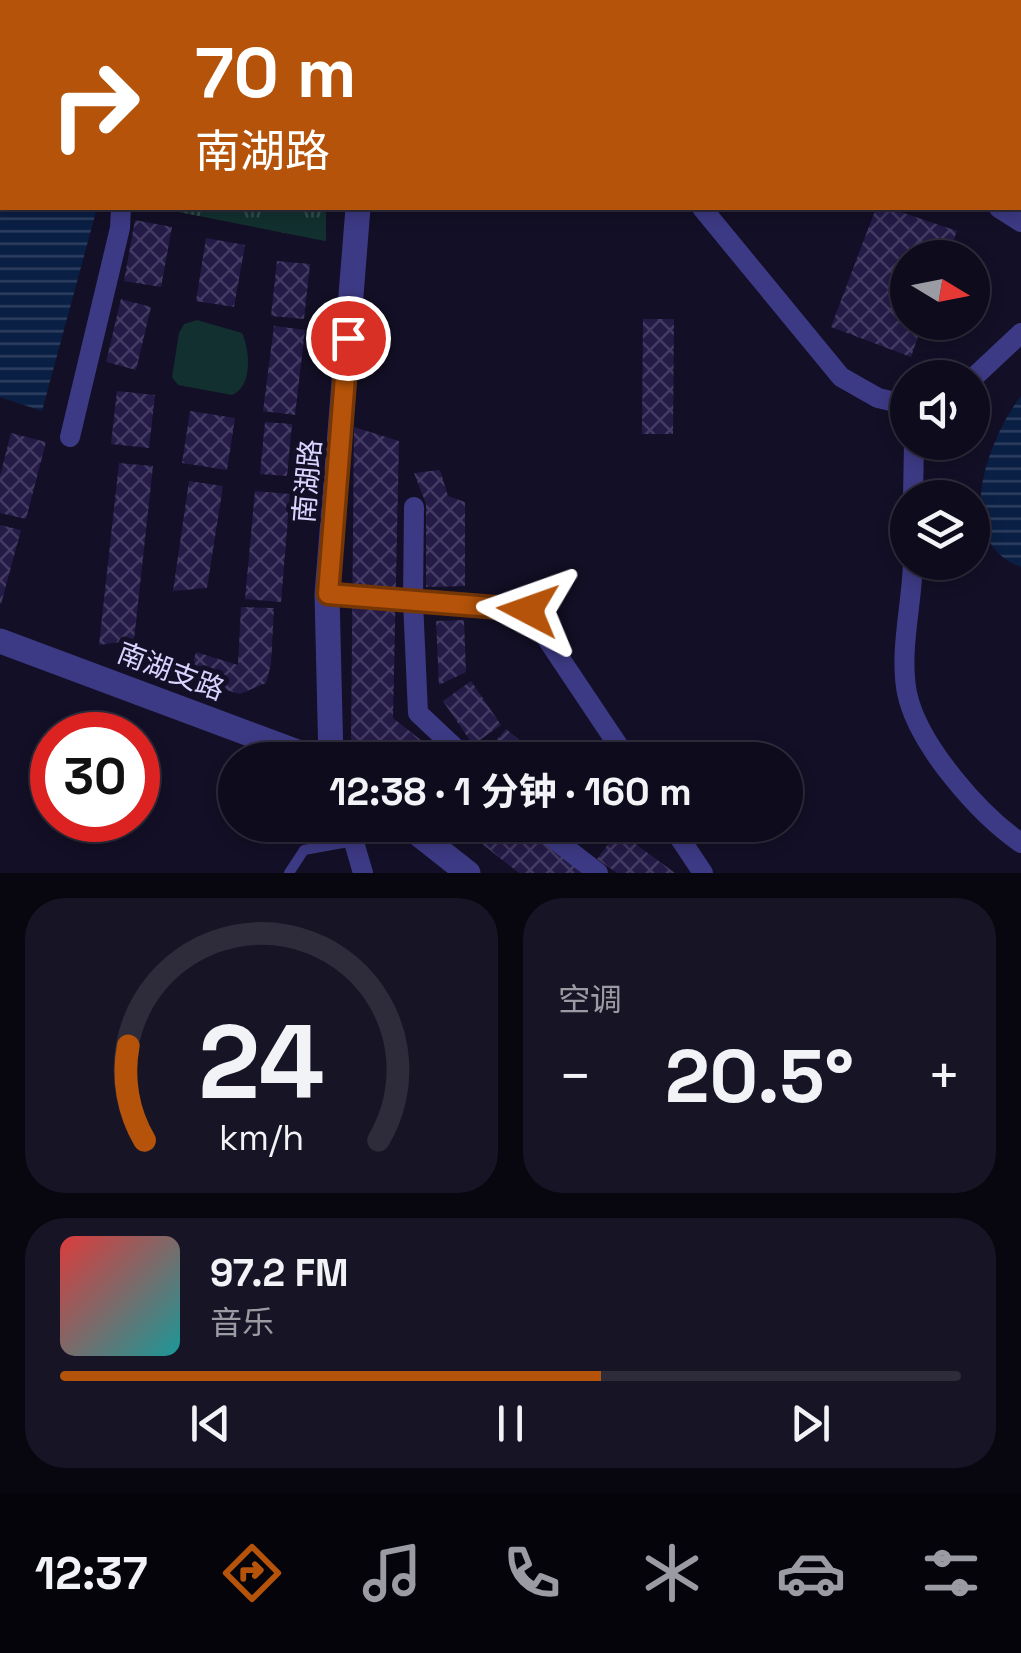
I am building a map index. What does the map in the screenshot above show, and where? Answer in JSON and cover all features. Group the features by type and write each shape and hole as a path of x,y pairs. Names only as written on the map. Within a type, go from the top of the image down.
{"street":[{"path":"70,437 120,228 121,210"},
{"name":"南湖路","path":"332,742 328,594 358,210"},
{"path":"704,210 841,377 890,401"},
{"path":"990,362 1021,334"},
{"path":"414,507 418,713 449,742"},
{"path":"912,580 905,662 907,694 921,728 942,763 1002,830 1021,844"},
{"path":"328,594 528,610 616,742"},
{"name":"南湖支路","path":"0,641 271,742"},
{"path":"354,842 363,873"},
{"path":"429,842 468,873"},
{"path":"558,842 598,873"},
{"path":"682,842 703,873"}],"lane":[{"path":"289,873 304,850 326,842"}],"green space":[{"path":"168,210 326,210 325,241"},
{"path":"197,320 242,333 247,349 247,376 232,395 178,385 172,377 179,333 184,324"}],"water":[{"path":"0,210 96,210 42,411 0,397"},
{"path":"1021,396 1021,567 999,554 990,542 990,480 984,480 1008,415"}],"building":[{"path":"875,210 895,210 957,231 954,240 890,240 890,340 917,340 911,357 831,327"},
{"path":"135,220 172,227 161,287 124,281"},
{"path":"206,238 245,245 234,307 196,301"},
{"path":"277,261 310,264 304,319 271,316"},
{"path":"121,299 151,307 136,370 106,362"},
{"path":"643,319 674,319 673,434 642,434"},
{"path":"274,326 305,330 295,415 263,411"},
{"path":"117,391 155,395 149,448 111,444"},
{"path":"190,411 235,418 227,470 182,463"},
{"path":"265,422 292,424 287,476 260,474"},
{"path":"354,427 399,441 393,718 423,742 351,742"},
{"path":"11,433 46,442 26,519 0,513 0,476"},
{"path":"119,463 153,466 134,640 99,645"},
{"path":"440,470 448,496 465,502 465,586 426,587 426,504 414,473"},
{"path":"189,481 223,486 207,588 173,591"},
{"path":"255,491 290,494 281,602 245,599"},
{"path":"0,525 21,530 1,604 0,604"},
{"path":"241,607 274,608 266,683 240,694 188,679 196,652 238,665"},
{"path":"464,620 466,672 439,685 436,621"},
{"path":"471,681 501,725 477,742 471,742 443,701"},
{"path":"506,729 522,742 495,742"},
{"path":"480,842 550,842 589,873 519,873"},
{"path":"610,842 633,842 675,873 617,873 597,859"}],"route":[{"path":"348,338 328,594 528,610"}]}
